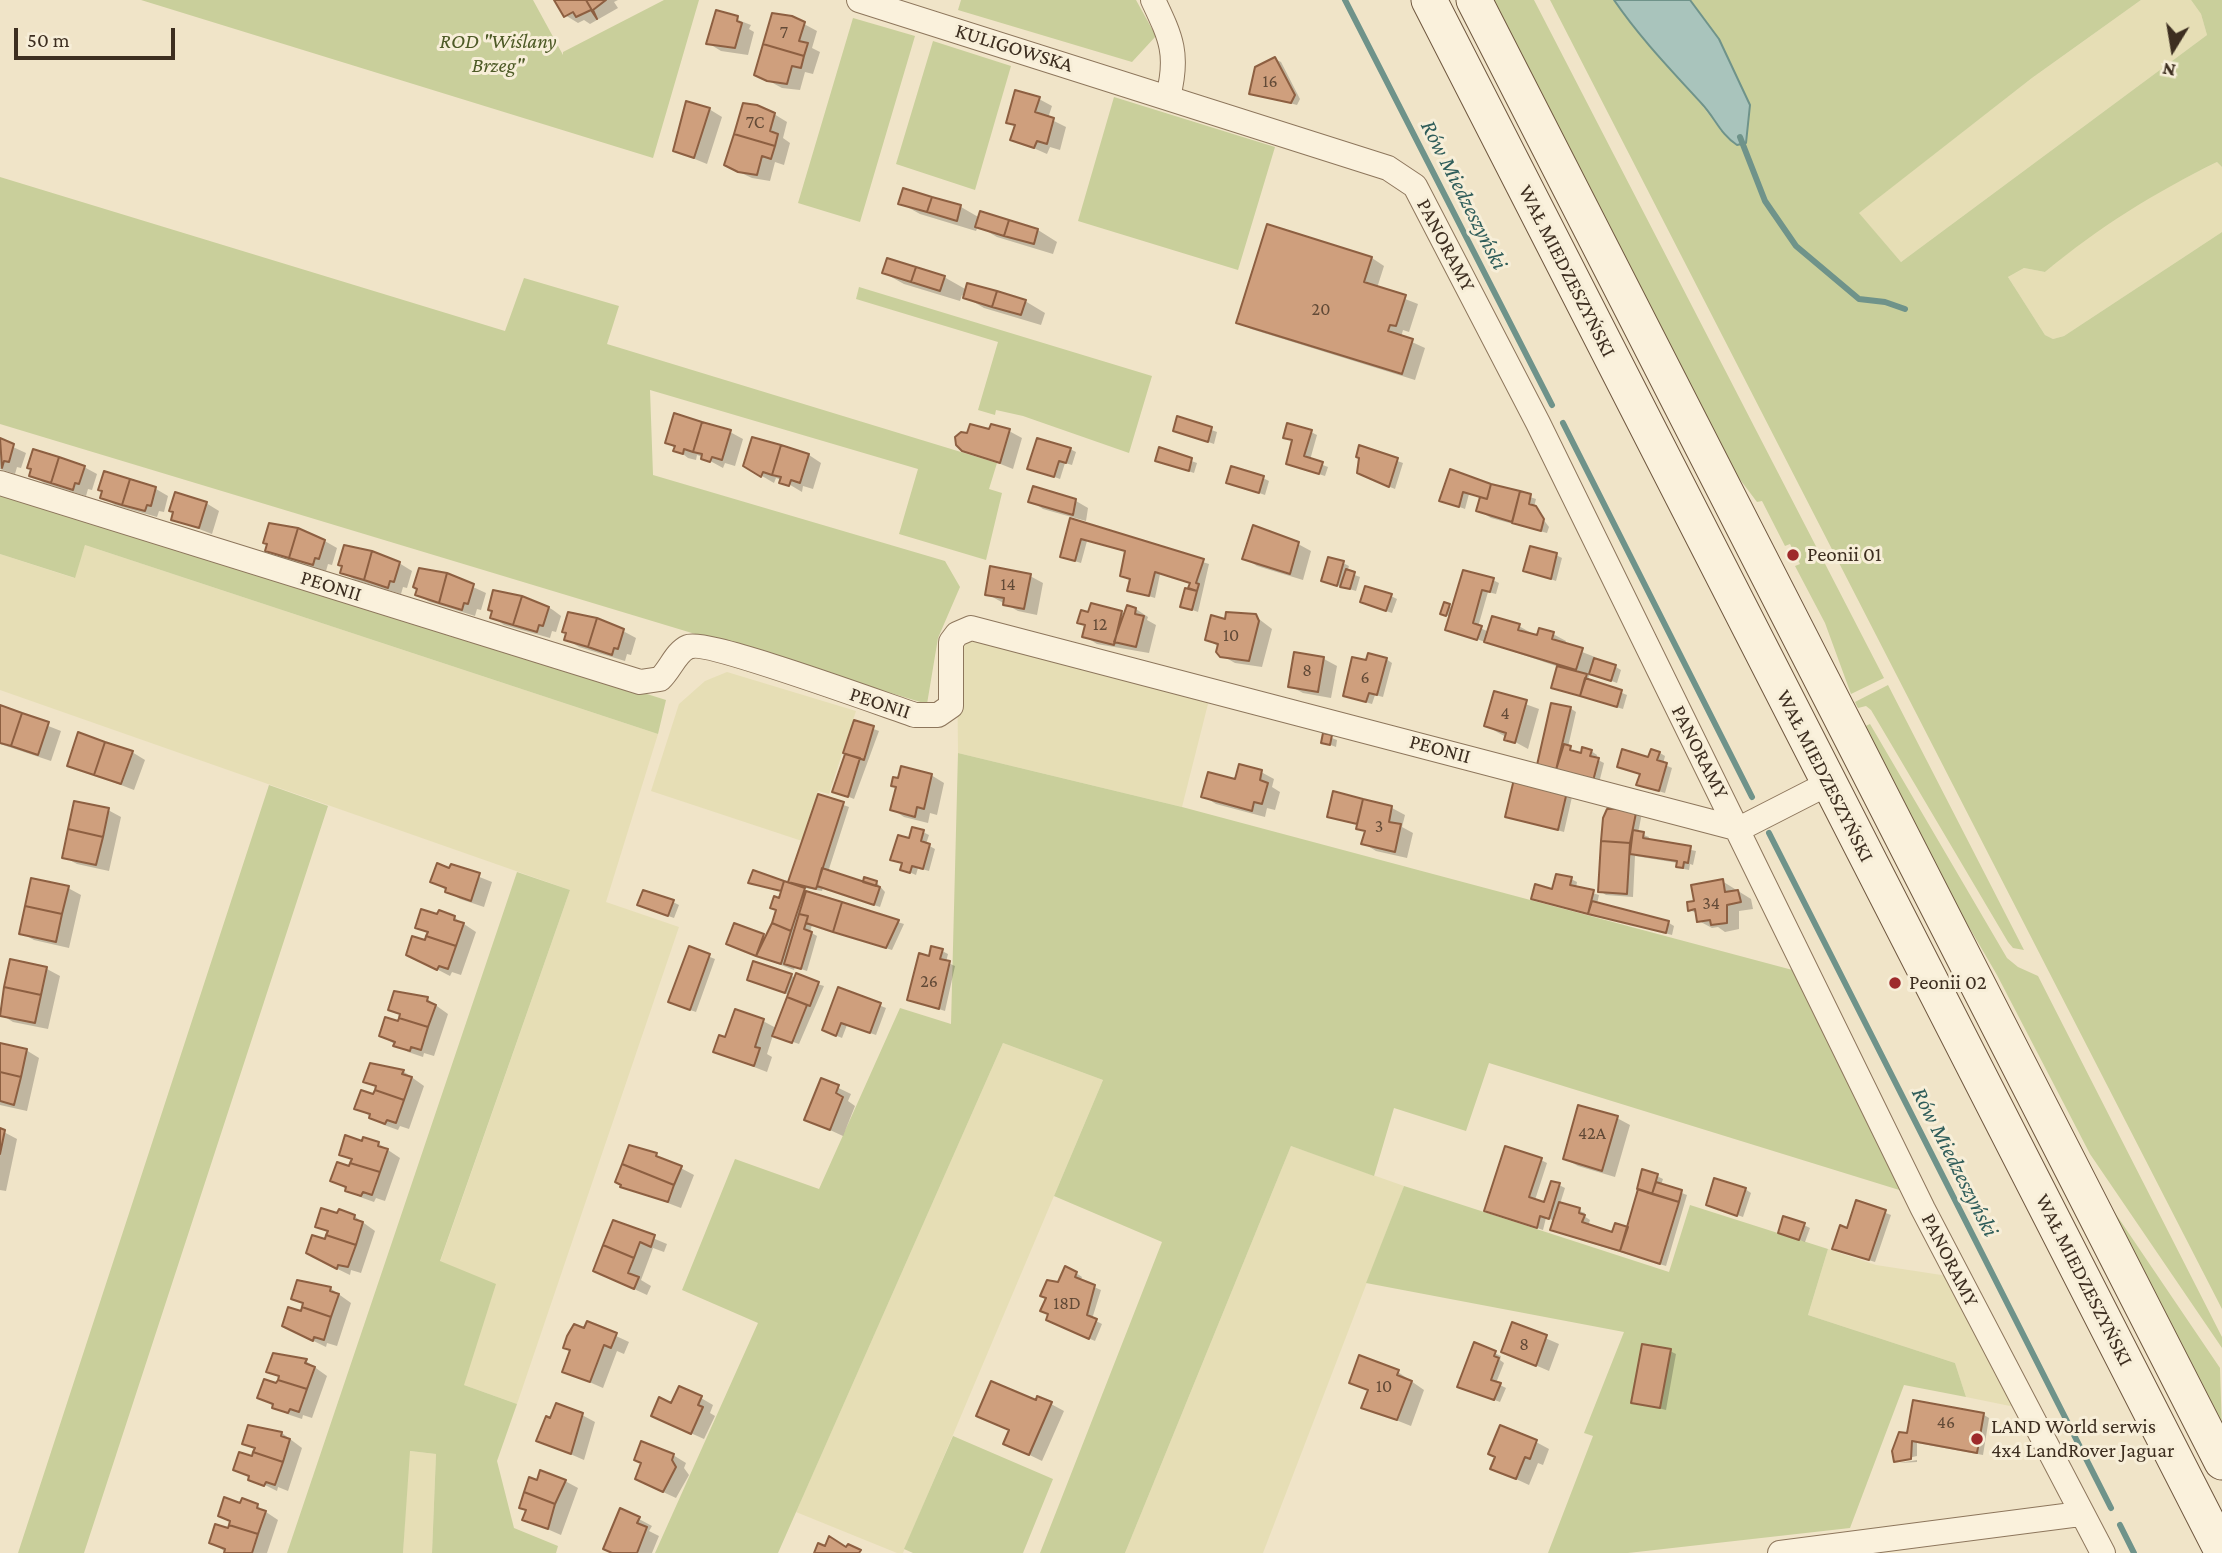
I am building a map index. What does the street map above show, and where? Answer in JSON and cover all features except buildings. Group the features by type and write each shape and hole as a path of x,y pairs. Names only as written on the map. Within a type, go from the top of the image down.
{"main road":[{"name":"WAŁ MIEDZESZYŃSKI","path":"1429,0 2222,1551"},
{"name":"WAŁ MIEDZESZYŃSKI","path":"1474,0 2222,1462"}],"street":[{"name":"KULIGOWSKA","path":"859,0 1168,97"},
{"path":"1153,0 1174,52 1175,70 1168,97"},
{"name":"PANORAMY","path":"1168,97 1388,168 1415,186 1538,423 1923,1209 2080,1514 2103,1553"},
{"name":"PEONII","path":"0,483 640,681 660,679 686,648 694,646 742,658 915,715 938,715 951,706 951,642 962,631 982,629 1738,829"},
{"path":"1738,829 1829,783"},
{"path":"1780,1553 2080,1514"}],"shaded area":[{"path":"2141,0 2191,0 2201,14 2207,35 1901,262 1858,213 2032,78"},
{"path":"2217,162 2222,167 2222,232 2064,336 2053,339 2045,335 2008,277 2024,268 2045,272 2091,234 2155,193"},
{"path":"85,545 658,734 606,902 679,927 517,1404 464,1385 440,1262 570,890 0,690 0,554 74,578"},
{"path":"981,637 1210,696 1182,807 958,753 957,652 966,641"},
{"path":"727,672 856,711 829,794 818,791 802,841 651,791 679,704 705,681"},
{"path":"1003,1043 1103,1080 903,1553 897,1553 796,1512"},
{"path":"1291,1146 1404,1186 1263,1553 1125,1553"},
{"path":"1828,1249 1876,1265 1948,1276 2015,1407 1966,1397 1955,1363 1808,1315"},
{"path":"409,1451 436,1454 432,1553 403,1553"}],"green space":[{"name":"ROD \"Wiślany Brzeg\"","path":"141,0 533,0 563,55 563,52 664,0 699,0 653,158"},
{"path":"961,0 1136,0 1156,36 1132,62 958,10"},
{"path":"1491,0 1534,0 1884,678 1851,694 1825,623 1795,566 1800,564 1790,544 1785,546 1762,501 1757,502 1726,461"},
{"path":"1550,0 1615,0 1721,131 1749,105 1719,39 1690,0 2141,0 2032,78 1859,213 1901,262 2207,35 2201,14 2191,0 2222,0 2222,167 2217,162 2149,199 2086,240 2045,272 2024,268 2008,277 2045,335 2053,339 2064,336 2222,232 2222,1309"},
{"path":"853,18 915,36 860,222 798,203"},
{"path":"933,41 1011,66 975,190 896,164"},
{"path":"1114,97 1275,147 1238,270 1078,221"},
{"path":"0,177 505,331 524,278 619,306 607,344 997,463 989,489 1002,493 986,560 899,534 918,469 650,390 653,475 945,561 960,587 938,638 927,704 0,424"},
{"path":"859,287 1152,376 1129,453 1023,416 996,410 995,415 978,410 998,342 856,299"},
{"path":"0,491 666,700 658,734 85,545 75,578 0,554"},
{"path":"1888,685 2024,950 2013,948 2008,942 1871,710 1866,706 1858,708 1855,702"},
{"path":"1870,724 2007,958 2018,967 2038,976 2222,1337 2222,1348 2090,1154 1997,975 1938,874 1861,728"},
{"path":"958,753 1182,807 1800,972 1909,1193 1489,1063 1466,1131 1394,1108 1374,1176 1291,1146 1125,1553 1040,1553 1162,1242 1054,1196 1103,1080 1003,1043 778,1553 655,1553 758,1323 682,1290 735,1159 819,1189 900,1008 951,1024"},
{"path":"269,785 328,806 84,1553 18,1553"},
{"path":"517,872 570,890 440,1261 496,1284 464,1385 517,1404 497,1461 514,1528 558,1546 556,1553 432,1553 436,1454 410,1451 403,1553 287,1553"},
{"path":"1404,1186 1669,1272 1690,1205 1828,1249 1808,1315 1955,1363 1966,1397 1904,1385 1850,1528 1628,1553 1548,1553 1593,1436 1584,1433 1624,1332 1366,1283"},
{"path":"2111,1207 2220,1368 2222,1432"},
{"path":"953,1436 1053,1479 1023,1553 913,1553 904,1549"}],"water":[{"path":"1614,0 1690,0 1719,39 1750,105 1746,143 1737,145 1727,136 1707,109 1645,41"}],"waterway":[{"name":"Rów Miedzeszyński","path":"1345,0 1552,405"},
{"path":"1740,137 1765,201 1796,246 1859,299 1885,302 1905,309"},
{"name":"Rów Miedzeszyński","path":"1563,423 1752,797"},
{"name":"Rów Miedzeszyński","path":"1769,833 2111,1508"},
{"name":"Rów Miedzeszyński","path":"2120,1525 2134,1553"}],"place":[{"name":"Peonii 01","path":"1793,555"},
{"name":"Peonii 02","path":"1895,983"},
{"name":"LAND World serwis 4x4 LandRover Jaguar","path":"1977,1439"}]}
